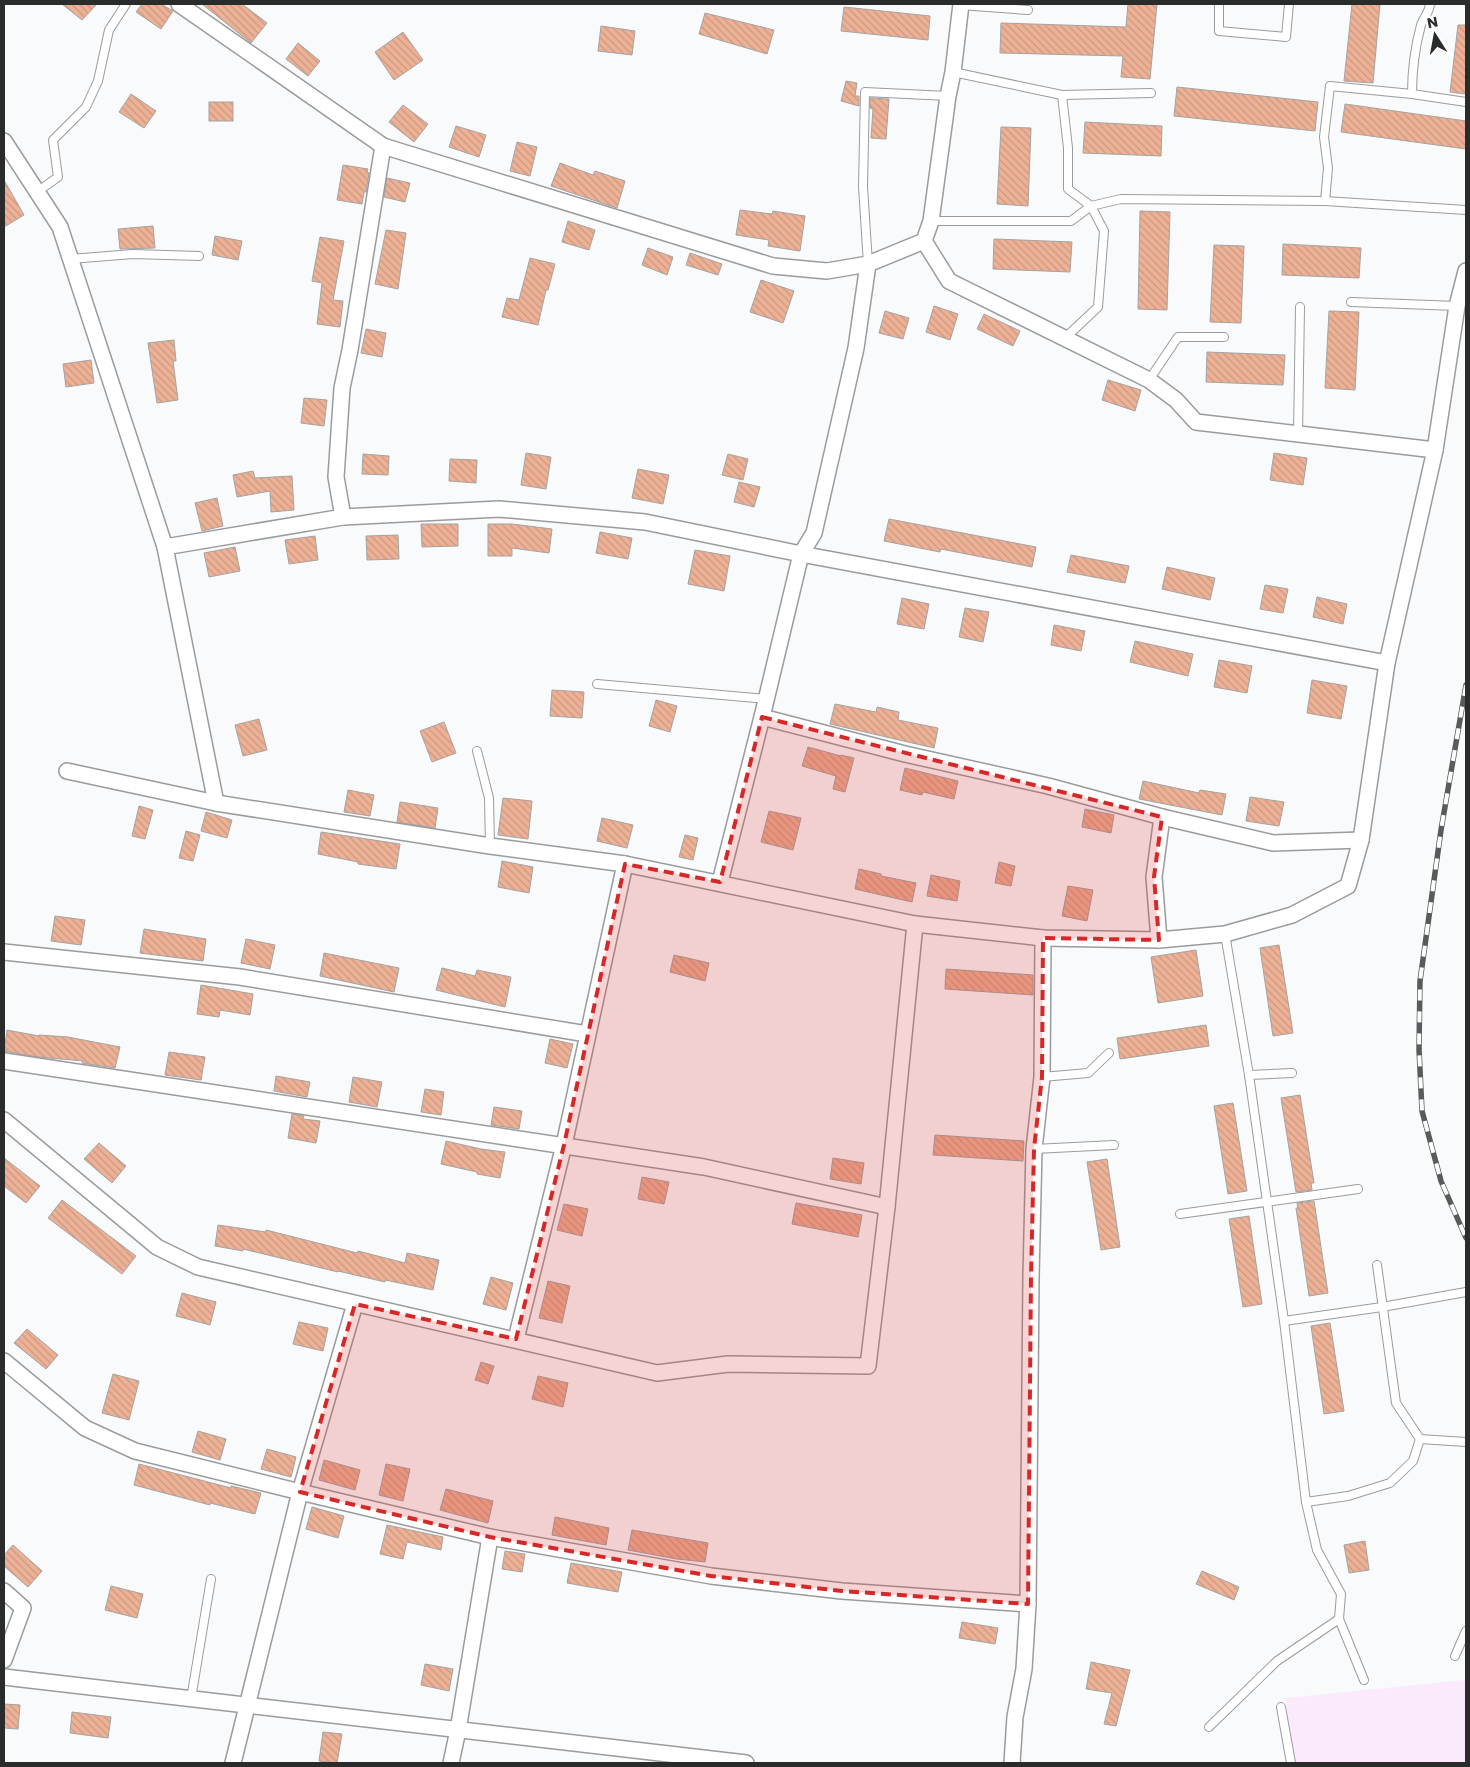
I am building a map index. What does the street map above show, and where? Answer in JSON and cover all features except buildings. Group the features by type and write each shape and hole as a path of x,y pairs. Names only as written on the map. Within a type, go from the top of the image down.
{"street":[{"path":"180,4 383,146 773,266 827,271 868,264 924,240 931,221 948,96 954,72 960,5"},
{"path":"4,141 60,227 165,548 216,803"},
{"path":"343,517 336,477 342,388 350,350 383,146"},
{"path":"924,240 949,281 1149,380 1176,400 1196,422 1435,450"},
{"path":"720,882 801,554 814,532 856,348 868,264"},
{"path":"67,771 216,803 490,846 625,864 720,882 915,924 1043,938 1160,940 1225,934 1292,915 1348,886 1361,840 1387,663 1435,450 1457,306 1466,271"},
{"path":"165,548 343,517 508,510 646,522 801,554 1387,663"},
{"path":"762,717 905,754 1048,786 1162,817 1273,842 1361,840"},
{"path":"1160,940 1154,878 1162,817"},
{"path":"516,1339 564,1145 625,864"},
{"path":"4,1120 157,1247 198,1267 657,1373 728,1364 868,1366 887,1207 915,924"},
{"path":"1012,1763 1015,1718 1024,1669 1028,1604 1031,1277 1034,1149 1042,1077 1043,938"},
{"path":"4,952 240,978 587,1034"},
{"path":"4,1061 704,1167 887,1207"},
{"path":"233,1763 300,1492 355,1304"},
{"path":"4,1361 85,1428 135,1451 300,1492 490,1537 711,1576 842,1591 1028,1604"},
{"path":"451,1763 490,1537"},
{"path":"4,1591 23,1608 4,1660"},
{"path":"4,1677 746,1763"}],"lane":[{"path":"37,192 58,177 53,140 86,107 98,81 109,30 126,4"},
{"path":"1219,4 1219,31 1286,37 1289,4"},
{"path":"1412,94 1412,77 1422,23 1429,12 1430,4"},
{"path":"960,5 1028,10"},
{"path":"954,72 1062,95 1151,93"},
{"path":"1325,201 1328,168 1324,138 1330,86 1412,94 1466,102"},
{"path":"868,264 863,187 865,92 948,96"},
{"path":"1062,95 1068,148 1068,189 1091,206 1104,231 1098,307 1065,338"},
{"path":"931,221 1071,221 1091,206 1121,199 1325,201 1466,210"},
{"path":"70,259 133,254 199,256"},
{"path":"1351,302 1457,306"},
{"path":"1298,434 1300,307"},
{"path":"1149,380 1178,337 1224,337"},
{"path":"597,684 766,699"},
{"path":"477,751 489,798 490,846"},
{"path":"1225,934 1249,1075 1284,1321 1306,1502 1317,1550 1341,1594 1340,1619 1364,1680"},
{"path":"1042,1077 1088,1073 1109,1053"},
{"path":"1249,1075 1292,1073"},
{"path":"1034,1149 1114,1146"},
{"path":"1180,1214 1358,1188"},
{"path":"1378,1265 1396,1403 1420,1439"},
{"path":"1284,1321 1382,1307 1466,1292"},
{"path":"1306,1502 1348,1496 1390,1483 1413,1460 1420,1439"},
{"path":"1420,1439 1466,1442"},
{"path":"191,1699 211,1579"},
{"path":"1209,1727 1277,1662 1340,1619"},
{"path":"1456,1656 1466,1631"},
{"path":"1281,1707 1291,1763"}],"highlighted area":[{"path":"762,717 1162,817 1154,877 1159,940 1043,938 1042,1077 1034,1149 1031,1277 1028,1604 842,1591 711,1576 490,1537 300,1492 355,1304 516,1339 564,1145 625,864 720,882"}],"shaded area":[{"path":"1466,1680 1466,1763 1292,1763 1286,1698"}],"railway":[{"path":"1466,685 1441,830 1420,981 1419,1049 1422,1111 1441,1181 1466,1238"}]}
